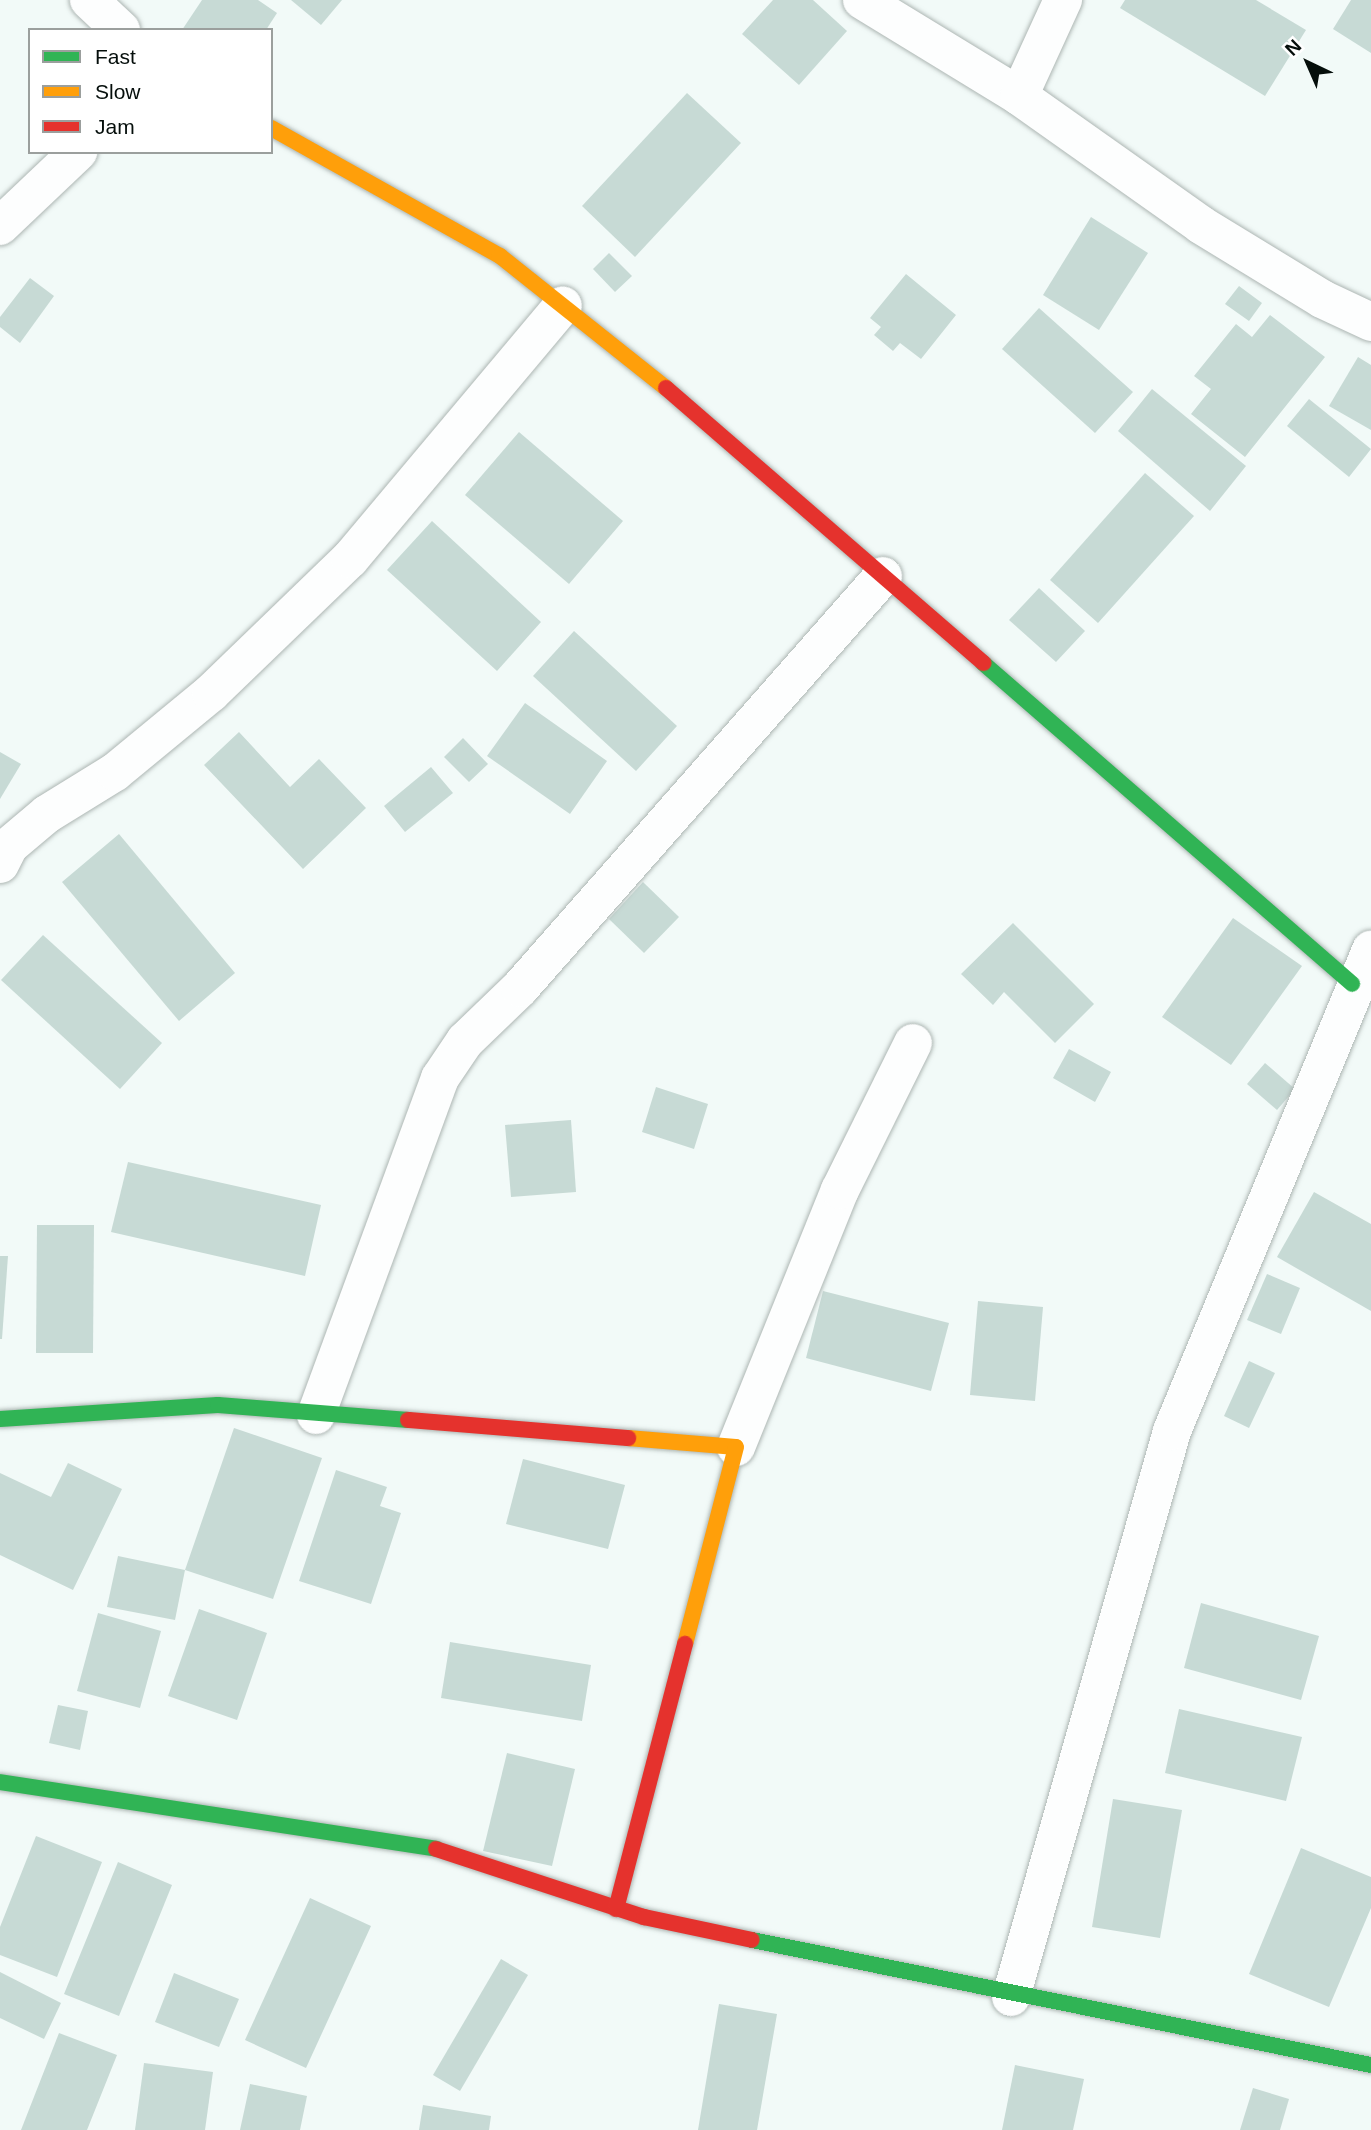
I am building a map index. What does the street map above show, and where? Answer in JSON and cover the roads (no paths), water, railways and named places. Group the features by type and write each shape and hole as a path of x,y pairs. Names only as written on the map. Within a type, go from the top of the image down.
{"street":[{"path":"89,0 119,28"},
{"path":"862,0 1019,96 1201,225 1322,299 1371,322"},
{"path":"1019,96 1063,0"},
{"path":"273,129 500,256 563,304 883,576 1352,984"},
{"path":"0,226 76,154"},
{"path":"0,864 9,846 47,814 115,772 211,693 350,559 563,304"},
{"path":"316,1415 440,1078 465,1041 520,988 883,576"},
{"path":"1011,1997 1172,1431 1352,984 1371,950"},
{"path":"616,1909 736,1447 840,1190 913,1043"},
{"path":"0,1419 218,1405 736,1447"},
{"path":"0,1782 419,1844 616,1909 1011,1997 1371,2065"}]}
